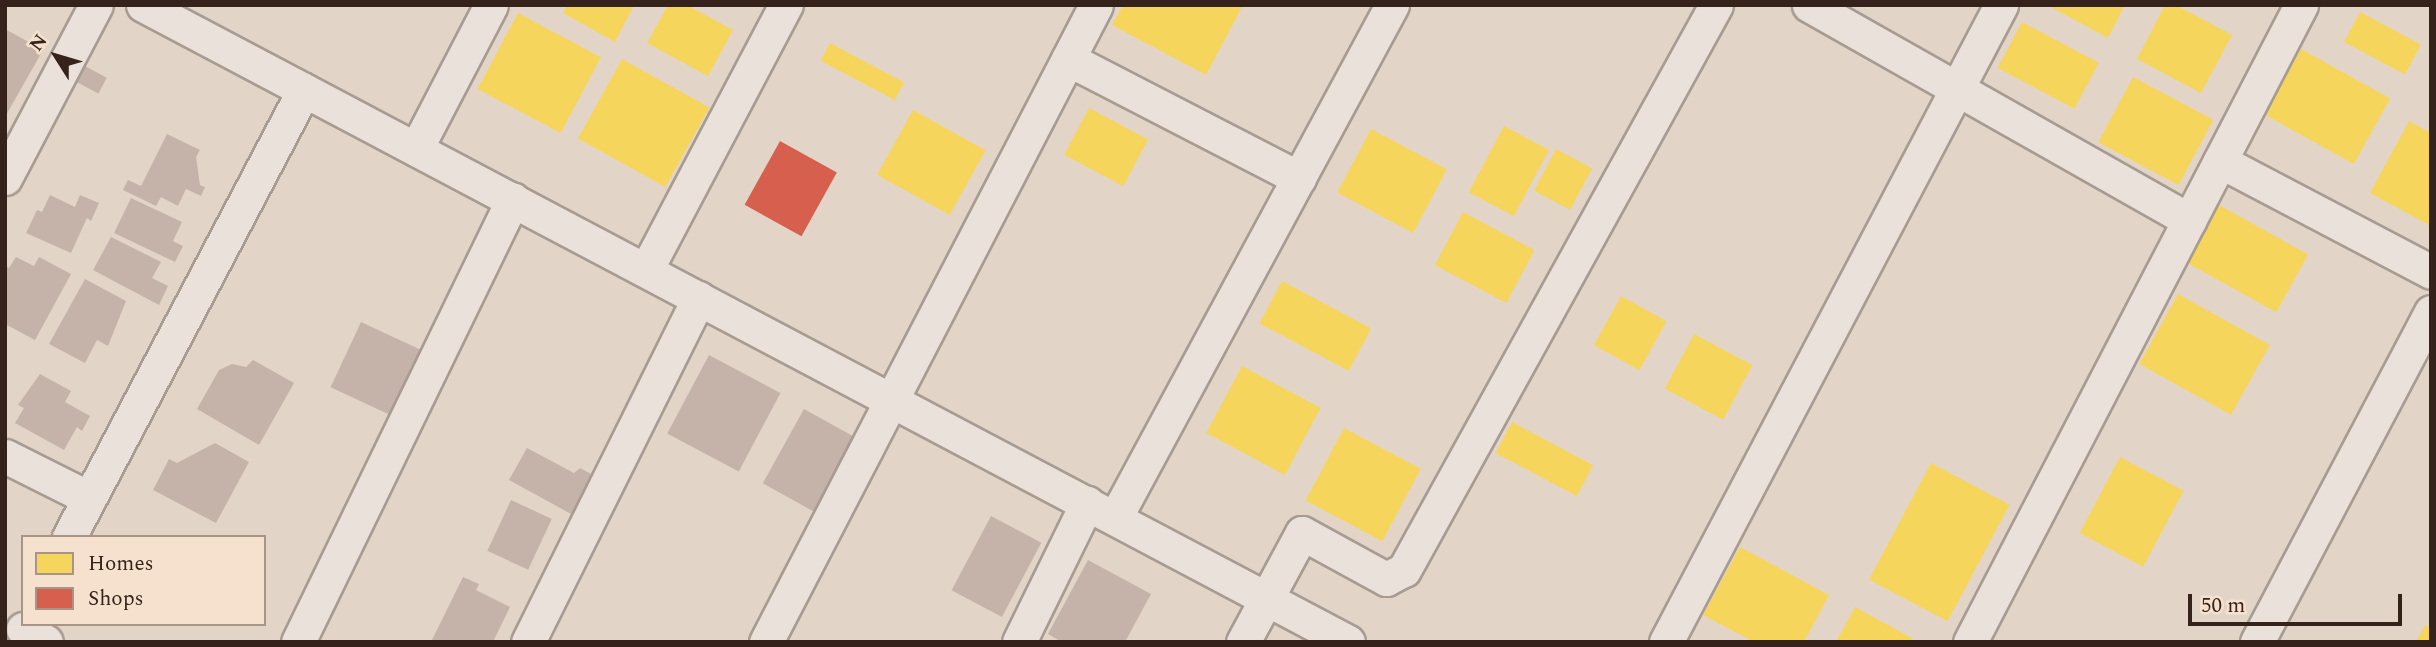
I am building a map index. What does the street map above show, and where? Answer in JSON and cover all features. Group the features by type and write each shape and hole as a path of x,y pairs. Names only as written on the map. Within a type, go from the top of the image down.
{"street":[{"path":"5,178 96,5"},
{"path":"143,5 194,17 304,90 1348,642"},
{"path":"416,149 492,5"},
{"path":"646,270 786,5"},
{"path":"766,642 1096,5"},
{"path":"1019,642 1101,511 1299,178 1392,5"},
{"path":"1243,642 1302,533 1386,579 1404,570 1716,5"},
{"path":"1809,5 2189,220"},
{"path":"1666,642 2001,5"},
{"path":"1970,642 2301,5"},
{"path":"1068,59 1299,178"},
{"path":"70,535 304,90"},
{"path":"2220,161 2431,272"},
{"path":"298,642 513,200"},
{"path":"528,642 699,298"},
{"path":"2257,642 2431,312"},
{"path":"5,456 89,498"}],"building: Homes":[{"path":"567,5 634,5 615,42 563,13"},
{"path":"668,5 687,5 733,30 708,76 647,43"},
{"path":"1123,5 1243,5 1206,75 1112,25"},
{"path":"2047,5 2125,5 2108,38"},
{"path":"2165,5 2176,5 2232,35 2201,93 2137,59"},
{"path":"2360,12 2421,44 2405,74 2344,42"},
{"path":"518,13 601,57 561,133 478,89"},
{"path":"2022,22 2099,63 2074,109 1998,68"},
{"path":"830,43 904,82 895,100 821,61"},
{"path":"2301,49 2390,98 2354,164 2265,115"},
{"path":"622,59 709,107 665,187 578,139"},
{"path":"2133,77 2213,120 2179,185 2098,142"},
{"path":"1089,108 1148,139 1123,186 1064,155"},
{"path":"913,110 986,150 950,215 877,175"},
{"path":"2409,121 2431,133 2431,226 2370,193"},
{"path":"1504,126 1549,150 1514,216 1469,192"},
{"path":"1371,129 1447,169 1413,233 1337,193"},
{"path":"1556,149 1592,168 1570,210 1534,190"},
{"path":"2219,205 2308,254 2276,312 2187,263"},
{"path":"1463,212 1535,250 1506,303 1435,265"},
{"path":"1282,281 1371,328 1349,371 1259,323"},
{"path":"2178,294 2270,345 2231,415 2139,364"},
{"path":"1621,296 1666,321 1639,370 1594,345"},
{"path":"1694,334 1752,365 1723,420 1665,389"},
{"path":"1242,366 1321,408 1285,475 1206,433"},
{"path":"1512,422 1593,465 1577,496 1496,453"},
{"path":"1344,428 1421,469 1382,541 1306,500"},
{"path":"2120,457 2184,491 2143,567 2080,533"},
{"path":"1931,463 2010,505 1948,621 1869,580"},
{"path":"1740,547 1829,595 1804,642 1754,642 1703,615"},
{"path":"1855,607 1912,638 1910,642 1836,642"},
{"path":"2425,625 2431,628 2431,642 2416,642"}],"building: Shops":[{"path":"780,141 837,173 801,236 745,205"}],"building: Other":[{"path":"5,29 43,50 5,117"},
{"path":"83,65 107,78 98,94 75,81"},
{"path":"167,134 200,150 196,157 200,185 205,187 201,196 186,189 178,206 161,197 156,206 123,190 128,180 141,186"},
{"path":"50,195 75,207 80,195 99,203 91,221 87,218 71,253 26,233 37,210 42,212"},
{"path":"131,198 182,222 173,241 183,246 175,262 114,233"},
{"path":"111,237 161,262 152,278 168,286 159,305 93,270"},
{"path":"16,257 34,266 39,257 71,274 35,340 5,324 5,266 9,268"},
{"path":"85,279 126,301 108,346 97,340 85,363 49,344"},
{"path":"361,322 427,353 397,418 331,387"},
{"path":"709,355 781,393 739,472 667,434"},
{"path":"253,360 294,383 259,445 197,409 219,370 232,364 246,367"},
{"path":"40,374 71,391 65,402 90,416 82,431 77,427 64,450 15,423 24,408 18,405"},
{"path":"804,409 860,440 819,514 763,483"},
{"path":"215,443 249,462 216,523 153,490 169,459 177,463"},
{"path":"527,448 574,473 580,468 593,475 573,515 509,480"},
{"path":"511,500 552,519 528,570 487,551"},
{"path":"991,516 1041,543 1002,617 952,590"},
{"path":"1088,560 1151,594 1125,642 1062,642 1048,634"},
{"path":"463,577 479,584 476,590 510,607 493,642 431,642"}]}
